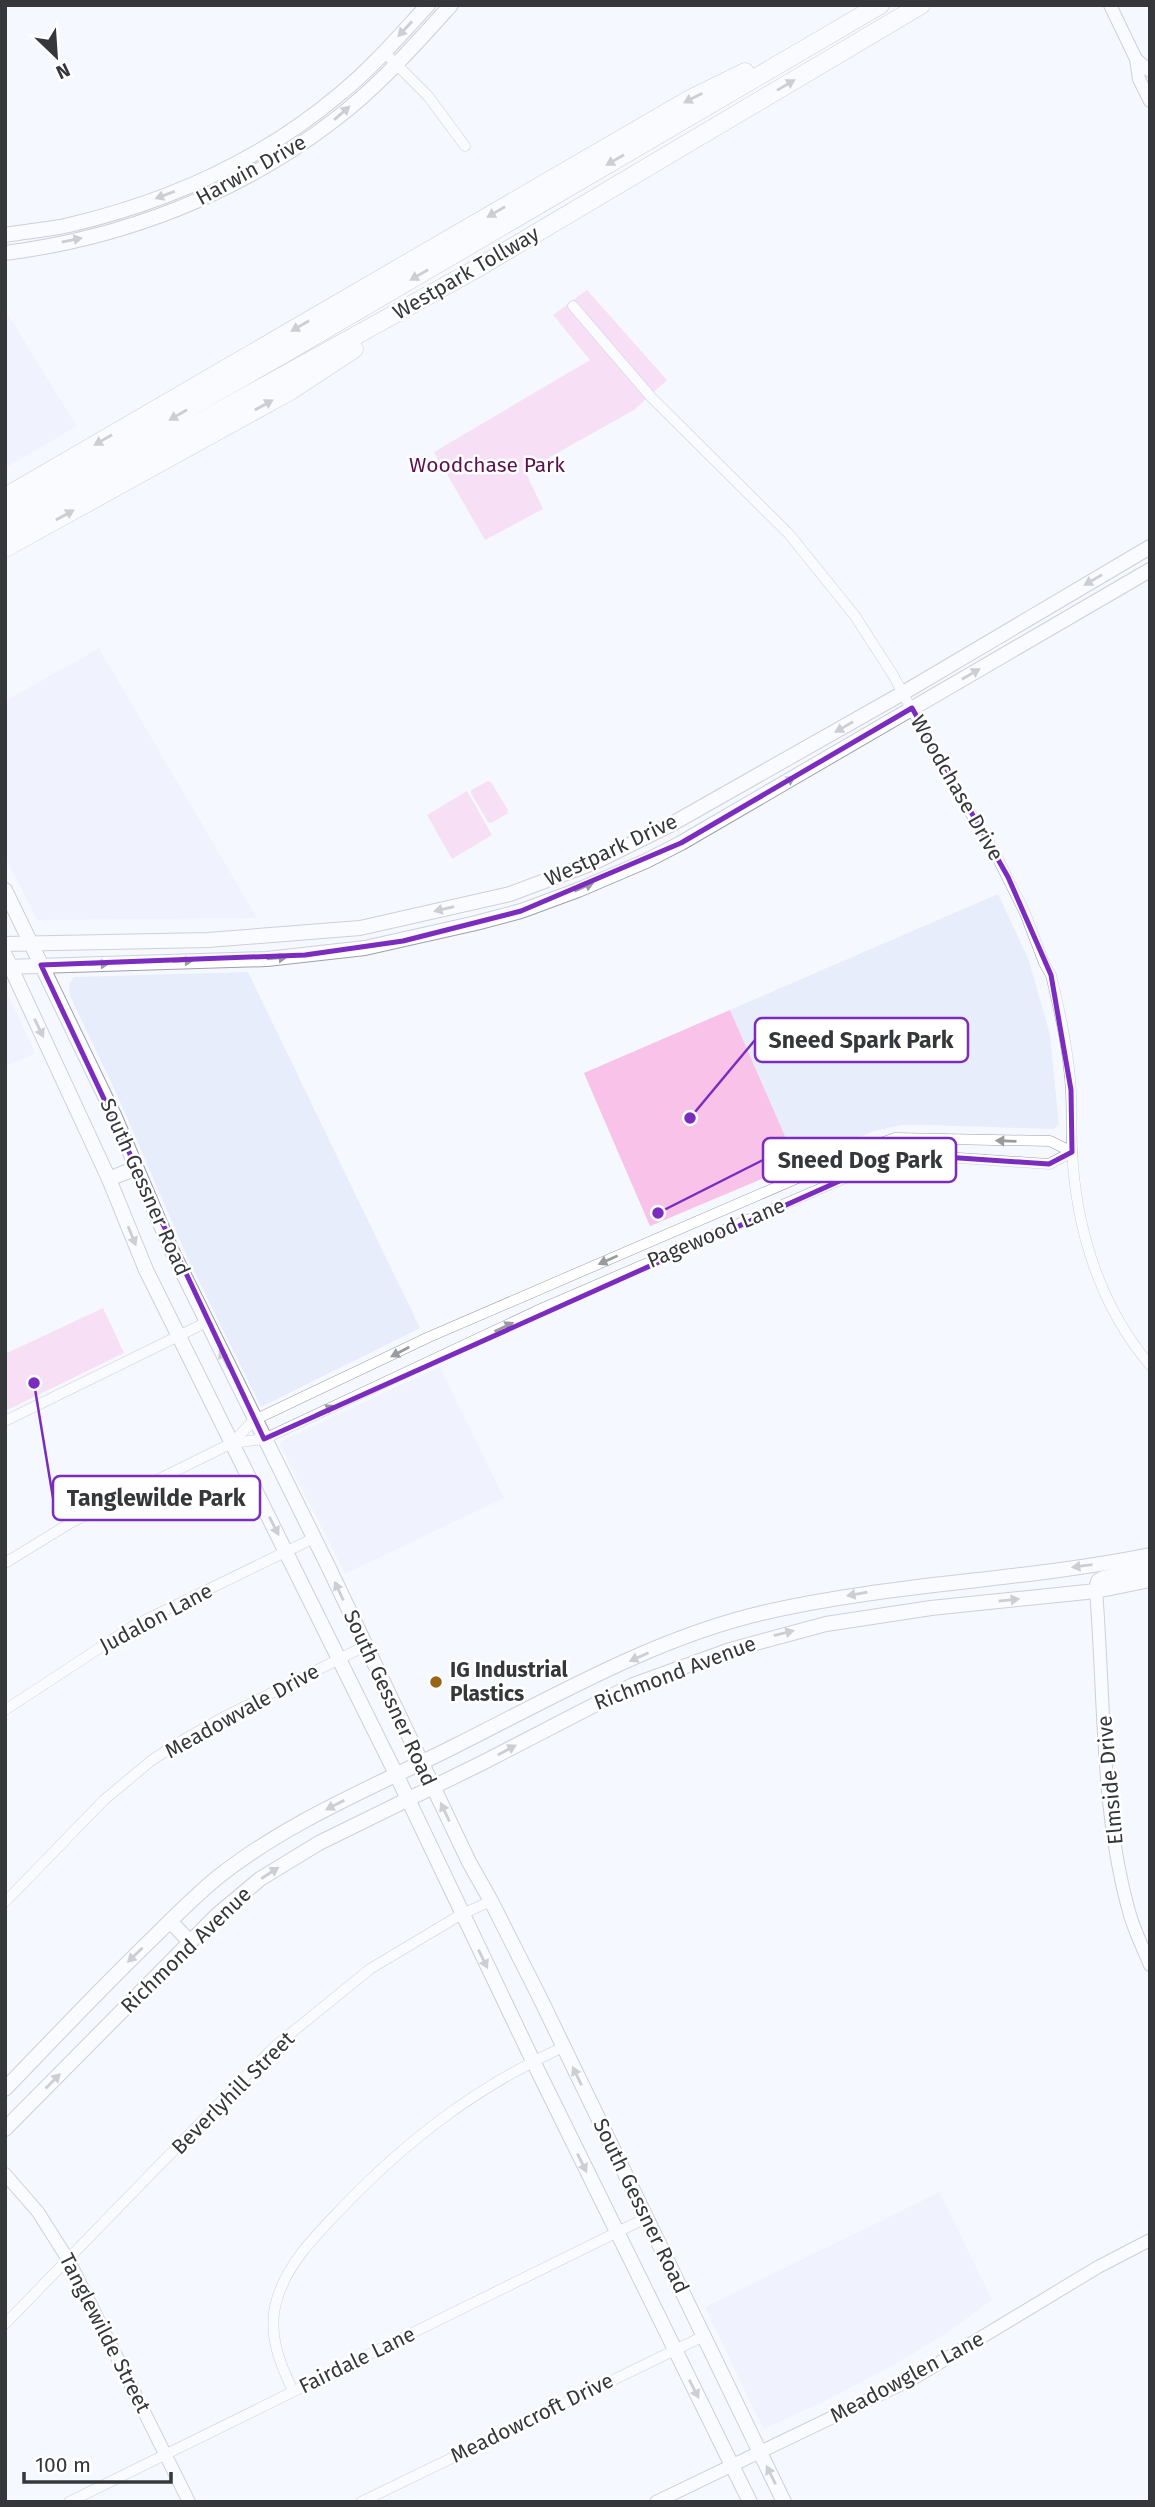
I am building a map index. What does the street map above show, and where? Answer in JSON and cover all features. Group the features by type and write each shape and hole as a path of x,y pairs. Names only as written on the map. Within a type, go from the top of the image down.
{"highway":[{"name":"Westpark Tollway","path":"5,530 474,270 921,5"},
{"name":"Westpark Tollway","path":"5,512 280,356 872,10"},
{"path":"5,497 690,99 872,10"},
{"path":"5,548 290,391 474,270"}],"main road":[{"name":"Harwin Drive","path":"5,235 67,225 135,207 196,183 251,156 343,92 428,5"},
{"name":"Harwin Drive","path":"5,253 103,234 170,213 202,200 259,169 334,120 397,64 451,5"},
{"path":"251,156 259,169"},
{"path":"99,217 103,234"},
{"name":"Westpark Drive","path":"5,943 208,940 360,928 510,894 593,863 670,825 903,693 1150,547"},
{"name":"Westpark Drive","path":"7,963 41,965 267,959 365,948 521,911 578,890 681,843 1150,570"},
{"path":"1036,614 1046,631"},
{"name":"South Gessner Road","path":"5,890 114,1115 135,1168 206,1322 784,2502"},
{"path":"360,928 365,948"},
{"path":"208,940 209,960"},
{"name":"South Gessner Road","path":"7,963 109,1179 146,1270 287,1551 616,2233 750,2502"},
{"path":"109,1179 135,1168"},
{"name":"Richmond Avenue","path":"5,2089 170,1922 215,1880 266,1842 396,1774 578,1685 684,1638 758,1614 862,1592 1150,1555"},
{"path":"1096,1591 1098,1581 1103,1578 1150,1567"},
{"name":"Richmond Avenue","path":"5,2129 217,1915 260,1879 319,1843 633,1685 773,1636 838,1622 931,1608 1096,1591 1150,1580"},
{"path":"925,1585 931,1608"},
{"path":"578,1685 581,1710"},
{"path":"170,1922 190,1942"}],"street":[{"path":"1110,5 1136,59 1139,79 1150,100"},
{"path":"384,52 428,96 465,146"},
{"path":"1136,59 1150,71"},
{"name":"Woodchase Drive","path":"573,306 651,397 805,552 855,617 912,708 948,779 1008,877 1051,975 1071,1090 1072,1152 1083,1230 1093,1268 1110,1305 1137,1350 1150,1365"},
{"name":"Pagewood Lane","path":"5,1563 72,1522 232,1443 254,1420 462,1322 865,1149 895,1138 1050,1141 1072,1152"},
{"name":"Pagewood Lane","path":"232,1443 264,1440 543,1308 873,1166 894,1159 945,1157 1049,1164 1072,1152"},
{"path":"5,1421 206,1322"},
{"name":"Judalon Lane","path":"5,1710 133,1626 314,1538"},
{"name":"Elmside Drive","path":"1096,1591 1101,1643 1105,1760 1117,1865 1130,1918 1150,1965"},
{"name":"Meadowvale Drive","path":"5,1902 104,1800 152,1760 188,1737 365,1646"},
{"name":"Beverlyhill Street","path":"5,2324 274,2047 370,1969 461,1914 491,1900"},
{"path":"293,2391 278,2358 273,2333 276,2301 289,2270 316,2235 398,2153 443,2116 490,2085 563,2047"},
{"name":"Tanglewilde Street","path":"5,2174 38,2212 69,2261 189,2502"},
{"name":"Fairdale Lane","path":"69,2502 646,2218"},
{"name":"Meadowglen Lane","path":"656,2502 914,2378 1098,2267 1150,2240"},
{"name":"Meadowcroft Drive","path":"361,2502 704,2336"}],"highlighted area":[{"path":"912,708 1008,877 1051,975 1071,1090 1072,1152 1049,1164 945,1157 873,1166 264,1439 41,965 305,955 403,941 521,911 681,843"}],"shaded area":[{"path":"5,310 77,426 5,468"},
{"path":"99,648 257,918 37,920 5,857 5,701"},
{"path":"998,894 1028,958 1050,1035 1059,1125 1053,1129 902,1125 874,1131 650,1226 584,1073"},
{"path":"248,972 420,1328 261,1407 188,1259 118,1097 70,996 69,984 74,977"},
{"path":"5,988 35,1053 5,1067"},
{"path":"440,1367 504,1498 345,1574 280,1445 283,1440"},
{"path":"940,2192 992,2300 947,2333 894,2365 763,2429 705,2307"}],"green space":[{"name":"Woodchase Park","path":"587,290 667,380 634,410 525,471 543,509 485,540 434,452 590,360 553,315"},
{"path":"488,781 508,810 507,814 491,823 471,793 471,790"},
{"path":"467,791 492,835 452,859 427,815"},
{"path":"730,1010 797,1164 650,1226 584,1073"},
{"path":"103,1308 124,1353 5,1411 5,1354"}],"place":[{"name":"Sneed Spark Park","path":"690,1118"},
{"name":"Sneed Dog Park","path":"658,1213"},
{"name":"Tanglewilde Park","path":"34,1383"},
{"name":"IG Industrial Plastics","path":"436,1682"}]}
